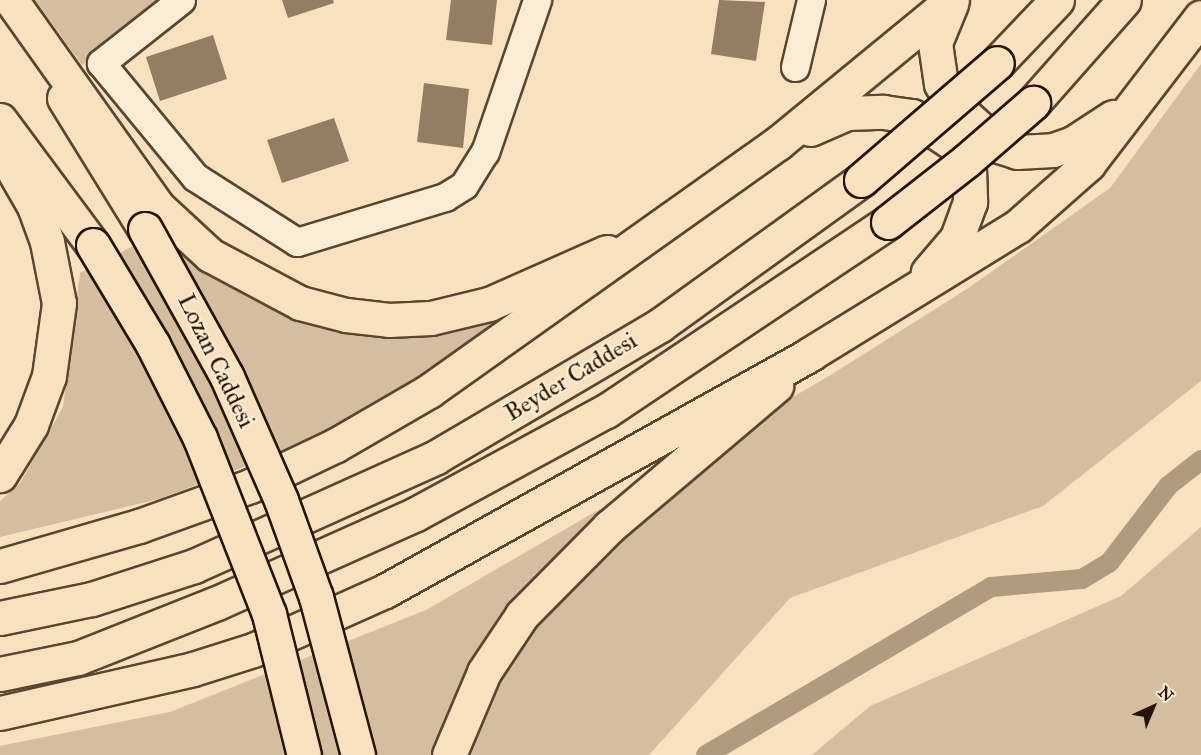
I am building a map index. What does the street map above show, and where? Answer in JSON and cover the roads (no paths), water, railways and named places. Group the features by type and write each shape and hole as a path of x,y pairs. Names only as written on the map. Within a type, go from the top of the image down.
{"main road":[{"name":"Lozan Caddesi","path":"3,0 145,229 227,377 281,500 316,597 358,755"},
{"path":"11,0 158,207 210,255 300,303 346,315 389,320 431,318 489,304 645,237"},
{"path":"0,566 129,530 250,486 336,445 482,357 778,143 953,0"},
{"path":"953,0 935,43 942,84 956,106 999,146 1017,152 1062,147 1090,134 1141,97"},
{"name":"Beyder Caddesi","path":"0,618 92,599 194,566 261,538 436,457 629,343 861,180 997,63 1057,0"},
{"name":"Beyder Caddesi","path":"0,674 78,658 284,574 416,514 606,411 888,222 966,161 1033,103 1124,0"},
{"path":"0,713 193,669 254,650 385,591 810,354 1018,226 1088,164 1201,17"},
{"path":"778,143 847,113 883,112 919,119 954,144 969,168 971,178 966,222 944,255 907,295"},
{"name":"Lozan Caddesi","path":"0,120 93,245 153,345 205,449 269,614 304,755"},
{"path":"0,147 34,206 56,273 58,303 49,375 31,425 0,476"},
{"path":"449,755 484,672 522,615 563,570 663,482 736,424 810,354"}],"street":[{"path":"181,0 101,63 195,177 297,242 445,197 464,185 485,152 537,0"},
{"path":"795,68 811,0"}],"waterway":[{"path":"706,755 991,587 1082,579 1109,563 1168,486 1201,460"}]}
